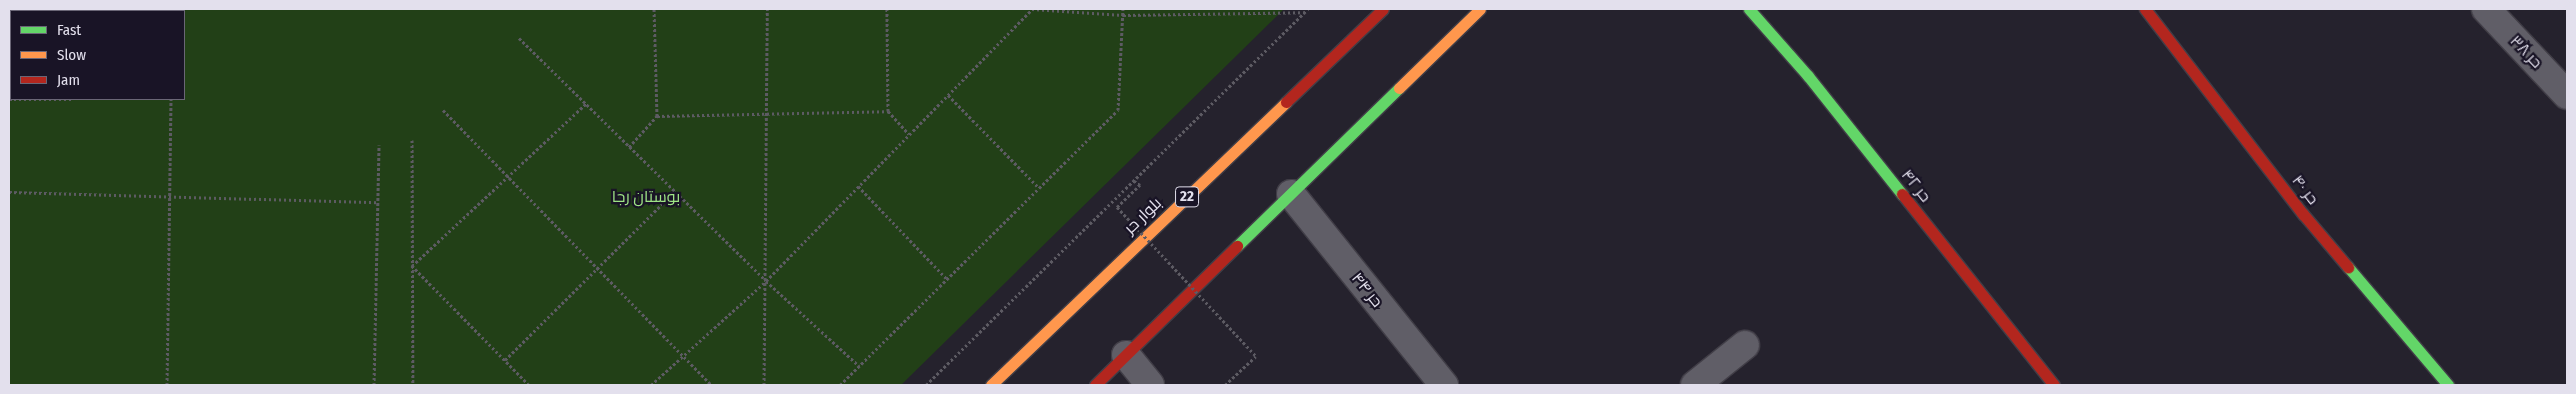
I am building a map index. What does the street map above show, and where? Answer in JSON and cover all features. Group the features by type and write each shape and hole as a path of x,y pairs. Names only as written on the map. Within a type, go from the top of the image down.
{"main road":[{"name":"بلوار حر","path":"991,385 1383,9"},
{"path":"1094,385 1480,9"},
{"name":"حر ۴۲","path":"1749,9 1808,76 2054,385"},
{"name":"حر ۴۰","path":"2144,9 2303,214 2448,385"}],"street":[{"name":"حر ۳۸","path":"2486,9 2567,95"},
{"name":"حر ۴۴","path":"1291,194 1444,385"},
{"path":"1695,385 1744,345"},
{"path":"1126,355 1150,385"}],"path":[{"path":"629,146 656,116 654,9"},
{"path":"764,385 767,9"},
{"path":"886,9 888,111 909,134"},
{"path":"651,385 766,281 1032,9 1123,15 1204,15 1306,10"},
{"path":"840,385 1118,110 1123,9"},
{"path":"1204,15 1205,9"},
{"path":"926,385 1306,10"},
{"path":"519,38 766,281 859,366"},
{"path":"948,95 1039,188"},
{"path":"168,385 171,100"},
{"path":"412,266 586,104"},
{"path":"443,110 711,385"},
{"path":"656,116 888,111"},
{"path":"412,140 413,385"},
{"path":"374,385 379,145"},
{"path":"1134,181 1140,185 1117,207 1256,356 1225,385"},
{"path":"858,186 948,279"},
{"path":"9,192 378,202"},
{"path":"505,360 675,192"},
{"path":"412,266 529,385"}],"green space":[{"name":"بوستان رجا","path":"9,9 1284,9 901,385 9,385"}],"traffic: fast":[{"path":"1749,9 1808,76 1902,194"},
{"path":"1237,246 1399,88"},
{"path":"2348,267 2448,385"}],"traffic: slow":[{"path":"1399,88 1480,9"},
{"path":"991,385 1286,102"}],"traffic: jam":[{"path":"1286,102 1383,9"},
{"path":"2145,9 2303,214 2348,267"},
{"path":"1902,194 2054,385"},
{"path":"1095,385 1237,246"}]}
